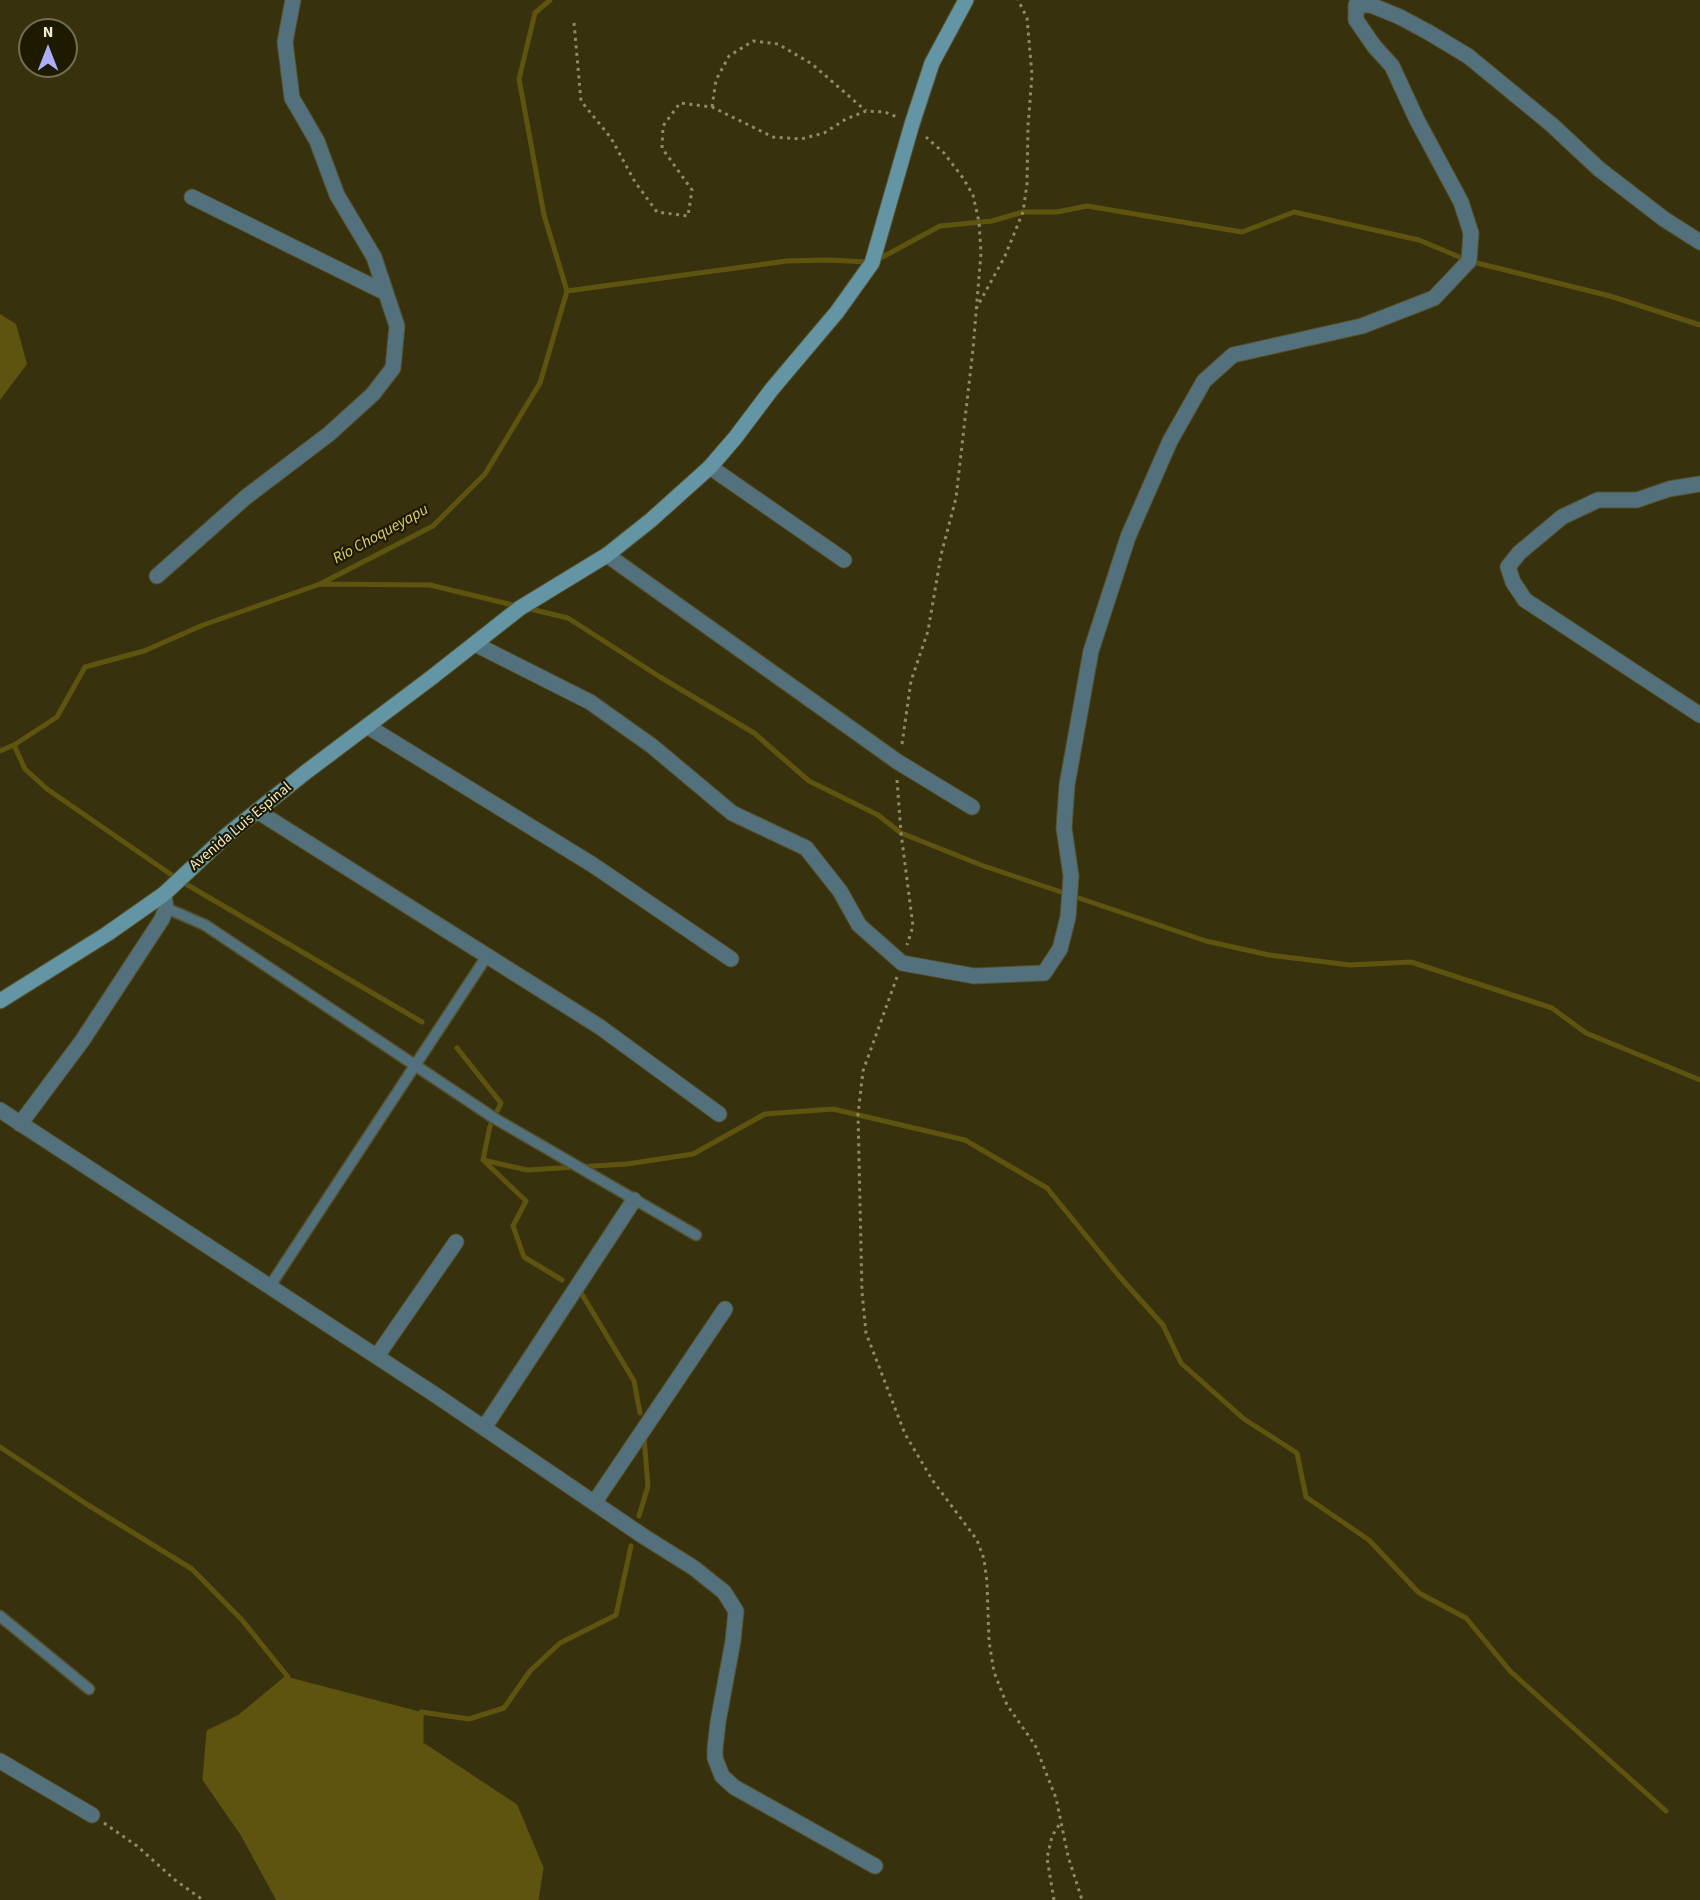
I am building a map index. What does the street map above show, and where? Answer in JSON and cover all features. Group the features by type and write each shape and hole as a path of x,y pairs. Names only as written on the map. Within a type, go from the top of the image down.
{"street":[{"path":"157,576 246,497 329,434 373,394 393,368 397,326 374,257 337,195 317,141 292,99 285,42 293,0"},
{"name":"Avenida Luis Espinal","path":"0,1001 107,934 165,901 227,836 257,811 520,608 607,555 651,520 710,467 837,312 872,263 932,63 966,0"},
{"path":"475,644 591,702 652,746 732,813 806,848 840,891 859,925 902,963 974,976 1044,973 1060,949 1068,917 1071,876 1064,828 1067,785 1090,651 1128,537 1170,441 1204,381 1233,356 1362,326 1434,298 1469,261 1471,233 1461,202 1417,120 1392,66 1374,46 1356,20 1356,5 1371,5 1400,17 1468,56 1552,125 1599,169 1664,219 1700,242"},
{"path":"192,197 386,293"},
{"path":"710,467 844,560"},
{"path":"1700,484 1669,489 1637,500 1598,500 1562,517 1519,554 1508,567 1513,582 1525,600 1700,715"},
{"path":"607,555 898,762 972,807"},
{"path":"367,726 593,865 730,958"},
{"path":"257,811 600,1028 719,1114"},
{"path":"20,1124 82,1041 162,919 165,901"},
{"path":"0,1110 377,1356 694,1568 724,1592 736,1611 734,1641 715,1749 715,1758 722,1776 734,1787 875,1866"},
{"path":"484,1428 634,1200"},
{"path":"377,1356 456,1242"},
{"path":"594,1503 725,1309"},
{"path":"0,1761 92,1815"}],"lane":[{"path":"165,901 205,925 494,1118 696,1234"},
{"path":"270,1286 487,956"},
{"path":"0,1616 89,1689"}],"path":[{"path":"976,311 1023,212 1027,184 1032,75 1027,18 1018,0"},
{"path":"574,23 581,101 611,138 635,182 657,212 688,216 692,190 662,148 663,126 680,103 712,107 773,137 801,139 824,133 846,119 866,111 885,112 912,124 944,153 973,195 979,222 981,253 956,498 941,555 928,631 911,681 906,729 896,771 913,926 863,1071 858,1114 861,1292 866,1333 905,1434 933,1481 977,1539 984,1558 989,1641 994,1672 1007,1705 1035,1745 1056,1798 1068,1856 1083,1900"},
{"path":"712,107 716,80 729,56 753,41 778,44 812,64 866,111"},
{"path":"92,1815 137,1846 175,1880 203,1900"},
{"path":"1053,1900 1047,1858 1052,1836 1061,1822"}],"shaded area":[{"path":"0,314 16,324 27,364 0,400"},
{"path":"288,1677 421,1712 421,1745 515,1806 541,1868 536,1900 279,1900 243,1834 205,1779 209,1732 240,1717"}],"waterway":[{"name":"Río Choqueyapu","path":"0,751 14,745 57,717 85,667 144,651 203,625 320,584 433,526 485,474 540,383 567,291 544,215 519,79 535,13 550,0"},
{"path":"877,260 940,226 992,221 1023,212 1057,212 1087,206 1242,232 1294,212 1419,240 1469,261 1610,296 1700,325"},
{"path":"567,291 787,261 868,262"},
{"path":"320,584 430,585 517,606"},
{"path":"526,608 568,618 660,677 754,733 809,781 878,815 901,833 981,865 1206,941 1269,955 1350,965 1411,962 1552,1008 1586,1033 1700,1080"},
{"path":"14,745 25,769 47,789 179,880 422,1022"},
{"path":"457,1048 501,1103 490,1126 483,1160 526,1201 513,1226 524,1257 562,1280"},
{"path":"483,1160 527,1170 627,1164 693,1154 765,1114 833,1109 965,1140 1047,1188 1119,1276 1163,1325 1181,1363 1244,1419 1297,1453 1306,1497 1369,1540 1419,1593 1466,1618 1510,1671 1666,1811"},
{"path":"580,1291 634,1381 640,1413"},
{"path":"639,1516 648,1486 644,1437"},
{"path":"0,1447 192,1569 242,1620 288,1677 240,1717 209,1732 205,1779 243,1834 279,1900"},
{"path":"536,1900 541,1868 515,1806 421,1744 421,1712 469,1719 504,1708 530,1671 560,1643 616,1615 631,1546"}]}
